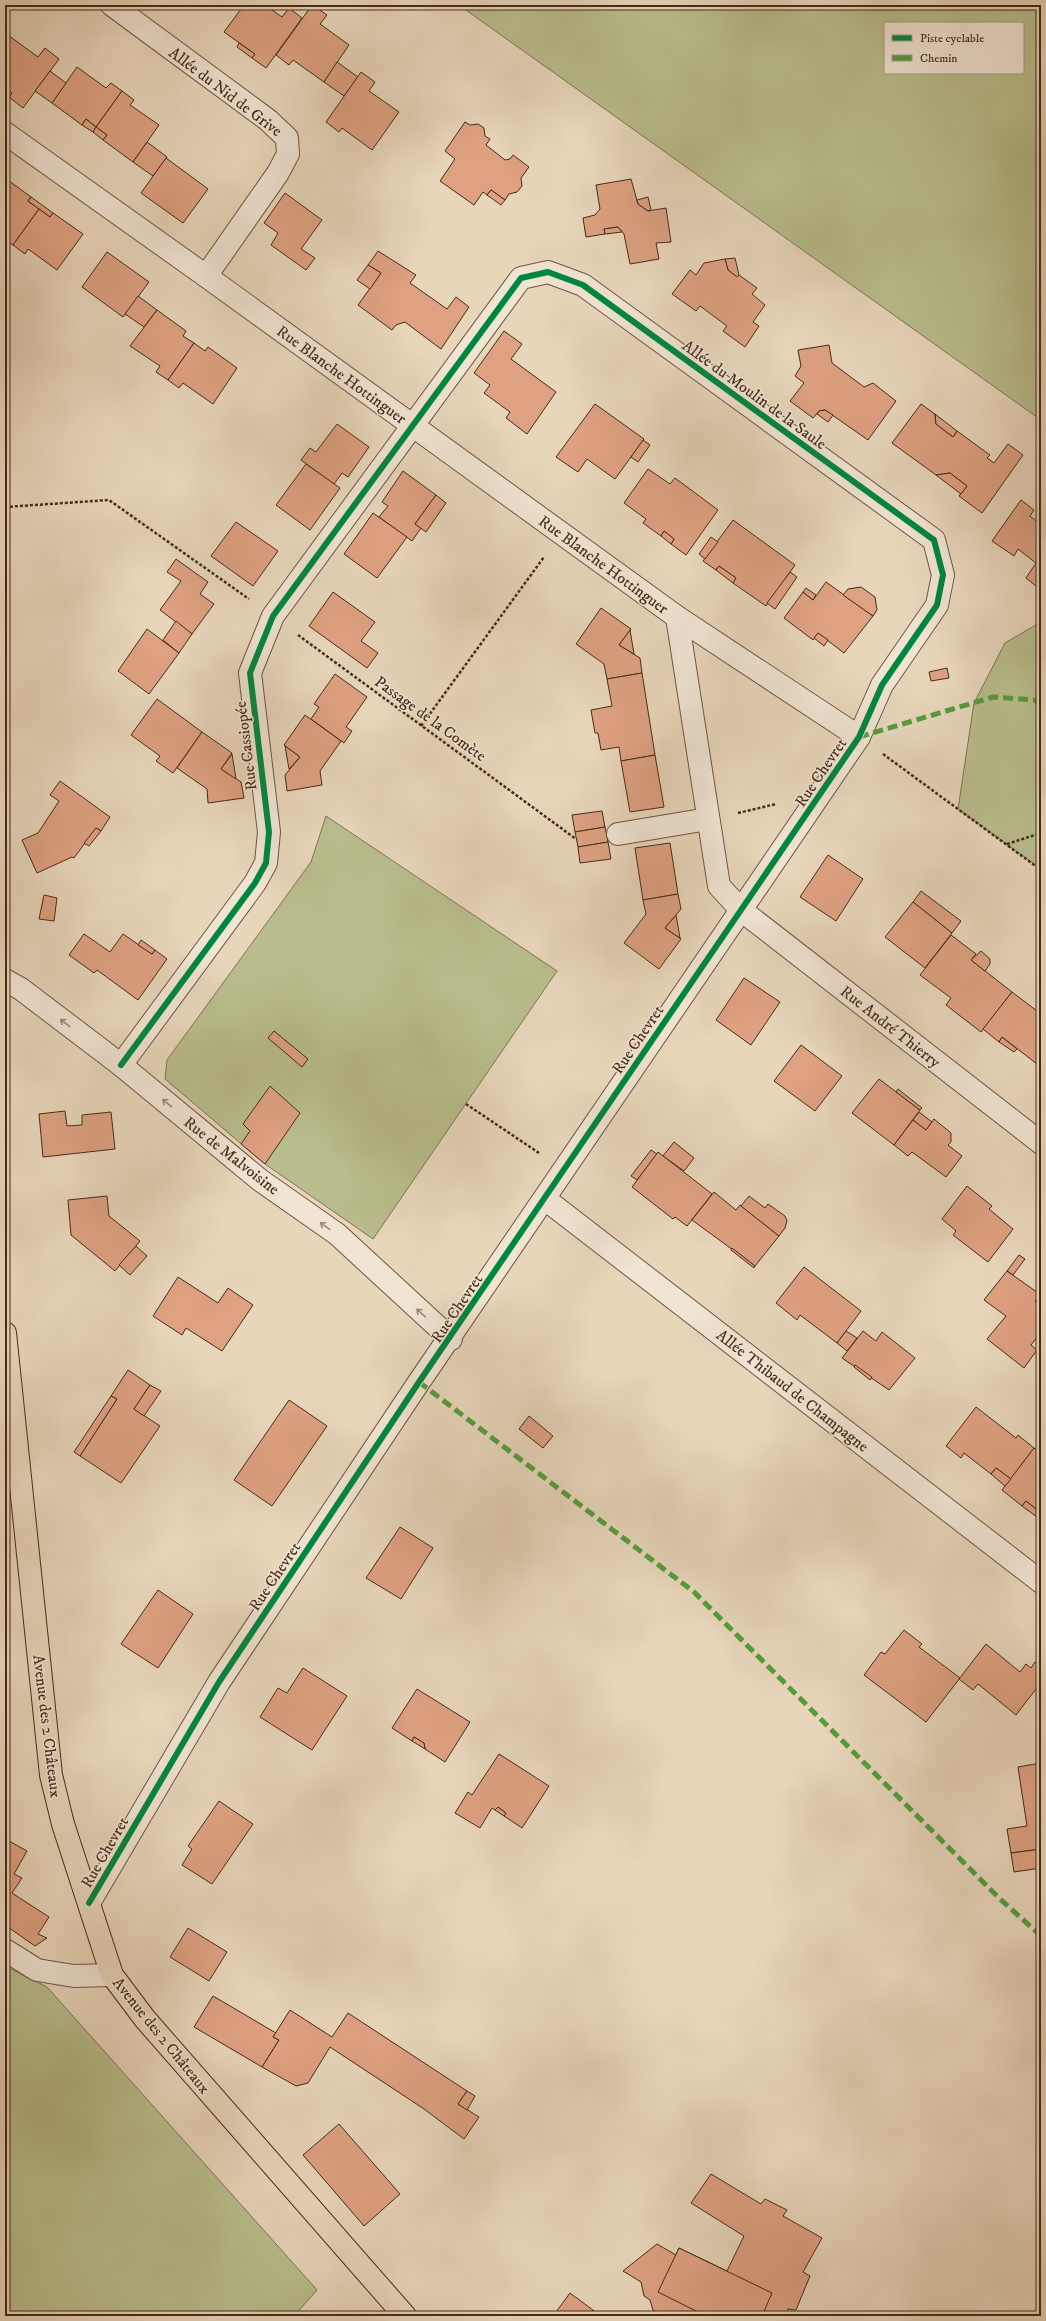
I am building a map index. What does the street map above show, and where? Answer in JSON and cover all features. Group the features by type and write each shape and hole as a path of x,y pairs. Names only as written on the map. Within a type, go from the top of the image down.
{"main road":[{"name":"Avenue des 2 Châteaux","path":"5,1333 51,1775 63,1824 112,1975 145,2019 405,2316"}],"street":[{"name":"Allée du Nid de Grive","path":"112,5 268,120 287,138 288,154 278,173 206,276"},
{"name":"Rue Blanche Hottinguer","path":"5,133 206,276 676,617 859,737"},
{"name":"Allée du Moulin de la Saule","path":"411,425 521,278 548,272 583,285 934,540 944,575 937,605 882,685 859,737"},
{"name":"Rue Cassiopée","path":"121,1065 255,883 266,863 269,832 250,673 273,616 411,425"},
{"name":"Rue Blanche Hottinguer","path":"676,617 719,886 741,910"},
{"name":"Rue Chevret","path":"89,1902 219,1682 419,1382 451,1339 859,737"},
{"path":"618,834 708,819"},
{"name":"Rue André Thierry","path":"741,910 1041,1143"},
{"name":"Rue de Malvoisine","path":"5,980 21,989 121,1065 260,1180 337,1234 451,1339"},
{"name":"Allée Thibaud de Champagne","path":"545,1199 1041,1582"},
{"path":"5,1950 37,1970 74,1976 112,1975"}],"path":[{"path":"421,726 562,533"},
{"path":"859,737 1041,870"},
{"path":"708,819 820,795"},
{"path":"1006,844 1041,833"},
{"path":"466,1104 565,1170"}],"green space":[{"path":"459,5 1041,5 1041,420"},
{"path":"1041,622 1041,869 958,809 974,703 1005,643"},
{"path":"326,816 557,971 373,1239 265,1164 165,1079 167,1060 311,862"},
{"path":"5,1966 47,1987 317,2290 294,2316 5,2316"}],"building":[{"path":"244,5 265,5 282,17 289,8 302,18 266,68 252,58 255,54 224,32"},
{"path":"312,5 327,15 320,24 349,45 324,82 293,60 289,65 276,55"},
{"path":"8,35 38,57 45,48 59,59 23,108 9,97 12,93 5,88 5,40"},
{"path":"239,43 255,54 252,58 237,47"},
{"path":"337,62 358,77 344,96 324,82"},
{"path":"77,67 106,88 111,83 122,91 96,127 86,119 82,125 52,103"},
{"path":"50,71 66,83 52,103 35,91"},
{"path":"361,72 375,82 369,91 399,112 372,150 342,128 339,132 326,122"},
{"path":"122,91 134,100 130,105 159,125 133,162 103,140 107,135 96,127"},
{"path":"86,119 96,127 93,132 82,125"},
{"path":"465,122 470,125 478,124 484,128 485,136 490,139 486,145 505,160 510,159 513,155 529,167 521,178 522,186 517,192 509,194 505,200 491,190 487,195 483,192 474,205 440,181 455,159 445,151"},
{"path":"96,127 107,135 103,140 93,132"},
{"path":"147,142 167,157 153,176 133,162"},
{"path":"166,158 208,189 183,223 141,193"},
{"path":"5,178 31,197 28,201 39,209 13,245 5,240"},
{"path":"631,179 638,204 648,211 666,208 671,242 656,243 659,259 630,264 624,234 618,227 604,229 605,234 586,237 583,218 595,215 600,209 596,185"},
{"path":"491,190 505,200 501,205 487,195"},
{"path":"285,193 322,220 301,249 315,258 306,270 271,245 278,233 264,223"},
{"path":"31,197 53,213 50,217 28,201"},
{"path":"648,197 651,210 648,211 638,204 637,200"},
{"path":"39,209 50,217 53,213 83,234 57,270 28,249 25,254 13,245"},
{"path":"618,227 622,232 605,234 604,229"},
{"path":"378,251 416,275 410,283 447,309 456,297 469,307 441,349 405,322 396,325 392,330 358,305 381,273 368,265"},
{"path":"107,252 149,282 123,317 82,287"},
{"path":"735,258 739,275 737,277 728,270 725,259"},
{"path":"725,259 728,270 737,277 739,275 757,288 752,294 765,305 753,322 759,326 745,347 723,331 727,326 700,306 696,311 672,294 690,270 696,275 704,263"},
{"path":"368,265 381,273 370,289 357,280"},
{"path":"138,296 157,310 144,327 125,314"},
{"path":"157,310 186,331 183,336 194,343 168,380 156,372 160,366 130,346"},
{"path":"504,331 522,344 511,359 556,392 527,434 506,418 510,412 484,393 490,385 474,373"},
{"path":"194,343 205,351 208,347 237,368 213,404 183,383 179,388 168,380"},
{"path":"829,345 832,363 864,387 873,383 896,401 868,440 825,410 819,411 813,418 790,401 804,383 795,376 801,366 798,350"},
{"path":"595,404 644,439 615,479 587,459 578,472 556,457"},
{"path":"921,404 935,414 936,424 953,437 957,431 990,455 987,458 994,463 1008,444 1023,455 982,513 959,496 967,486 950,473 936,475 892,443"},
{"path":"825,410 833,415 828,422 817,414 819,411"},
{"path":"935,414 957,431 953,437 936,424"},
{"path":"337,424 369,447 348,477 342,473 334,484 301,460 310,448 316,452"},
{"path":"643,440 650,445 638,462 631,457"},
{"path":"306,464 340,488 310,530 276,505"},
{"path":"648,469 670,484 675,478 718,510 686,555 671,544 674,539 664,531 661,536 643,523 646,519 624,503"},
{"path":"403,471 436,495 415,524 421,528 412,541 379,517 388,506 382,502"},
{"path":"950,473 967,486 961,494 936,475"},
{"path":"436,495 446,503 426,532 415,524"},
{"path":"1021,500 1034,510 1030,516 1041,525 1041,590 1026,578 1036,563 1018,549 1014,556 992,541"},
{"path":"373,513 407,537 377,578 344,554"},
{"path":"733,520 795,565 766,606 733,583 736,578 719,566 716,570 703,561"},
{"path":"236,522 278,551 253,586 211,556"},
{"path":"664,531 674,539 671,544 661,536"},
{"path":"711,537 718,542 705,559 699,554"},
{"path":"176,559 208,582 200,594 214,604 192,634 160,610 181,581 167,572"},
{"path":"719,566 736,578 733,583 716,570"},
{"path":"790,572 797,577 775,609 767,603"},
{"path":"826,582 873,616 844,653 818,633 813,640 784,618 803,592 813,600"},
{"path":"861,587 875,597 877,610 873,616 843,595 848,589"},
{"path":"806,588 816,595 813,600 803,592"},
{"path":"333,592 375,622 361,641 378,653 367,668 309,626"},
{"path":"601,608 631,629 619,645 640,658 642,673 607,679 604,664 576,644"},
{"path":"176,621 192,634 179,653 163,640"},
{"path":"147,629 179,653 149,694 118,671"},
{"path":"630,630 634,654 619,645"},
{"path":"818,633 828,640 824,646 814,638"},
{"path":"947,668 949,678 931,681 929,672"},
{"path":"642,673 655,755 621,761 619,747 601,750 598,733 595,733 591,710 612,706 607,679"},
{"path":"335,674 367,697 346,727 352,731 344,743 311,719 319,707 314,704"},
{"path":"157,699 202,732 173,773 156,761 160,756 131,735"},
{"path":"305,715 341,741 320,771 322,785 287,791 285,775 300,757 284,745"},
{"path":"202,732 232,753 221,769 241,782 244,798 208,803 207,789 177,768"},
{"path":"285,746 300,757 289,769"},
{"path":"232,754 236,779 221,769"},
{"path":"655,755 664,807 630,812 621,761"},
{"path":"60,781 110,817 101,831 96,828 74,858 72,857 37,873 22,840 38,833 59,801 50,795"},
{"path":"602,811 605,827 575,832 572,815"},
{"path":"605,827 608,842 578,847 575,832"},
{"path":"96,828 101,831 89,846 84,843"},
{"path":"608,842 611,859 580,863 578,847"},
{"path":"670,843 678,894 643,900 635,848"},
{"path":"828,855 863,879 836,921 800,897"},
{"path":"921,891 961,921 952,933 913,902"},
{"path":"678,894 681,909 665,928 681,939 659,969 624,943 646,914 643,900"},
{"path":"44,895 57,898 54,921 39,919"},
{"path":"913,902 952,933 925,968 885,937"},
{"path":"676,915 680,938 665,928"},
{"path":"84,934 110,952 123,934 152,954 155,950 167,959 138,1000 97,970 94,973 69,955"},
{"path":"951,935 976,954 971,960 1012,992 981,1032 946,1005 951,998 920,975"},
{"path":"141,940 155,950 152,954 138,945"},
{"path":"981,951 990,959 990,964 985,971 971,960"},
{"path":"744,978 780,1002 751,1045 716,1020"},
{"path":"1012,992 1041,1014 1041,1058 1037,1064 1002,1037 999,1042 983,1029"},
{"path":"274,1031 308,1059 302,1067 268,1038"},
{"path":"1002,1037 1017,1049 1014,1052 999,1042"},
{"path":"801,1045 842,1076 815,1111 774,1081"},
{"path":"879,1079 920,1110 894,1145 852,1113"},
{"path":"270,1086 300,1113 265,1164 241,1144 250,1131 243,1124"},
{"path":"898,1089 922,1108 920,1110 896,1092"},
{"path":"65,1111 67,1126 82,1125 82,1115 111,1112 115,1149 43,1157 39,1114"},
{"path":"919,1112 932,1122 926,1130 913,1120"},
{"path":"934,1119 951,1133 951,1142 948,1145 962,1156 946,1177 912,1152 908,1156 894,1145 913,1120 926,1130"},
{"path":"674,1142 694,1158 684,1171 663,1156"},
{"path":"651,1150 657,1154 637,1180 631,1176"},
{"path":"658,1152 712,1194 687,1226 675,1217 673,1219 632,1187"},
{"path":"967,1186 992,1206 989,1209 1013,1229 988,1262 953,1235 956,1231 942,1219"},
{"path":"714,1192 736,1210 740,1205 779,1236 755,1266 692,1220"},
{"path":"107,1196 109,1216 140,1241 115,1271 71,1235 68,1200"},
{"path":"749,1196 765,1208 768,1204 785,1216 787,1221 785,1228 779,1236 741,1206"},
{"path":"136,1246 147,1256 130,1275 119,1265"},
{"path":"732,1248 755,1266 754,1268 731,1250"},
{"path":"1019,1255 1025,1259 1013,1275 1007,1271"},
{"path":"804,1267 861,1311 837,1343 800,1315 797,1320 776,1303"},
{"path":"1007,1271 1041,1295 1035,1301 1041,1306 1041,1332 1031,1345 1037,1350 1024,1368 987,1339 1006,1316 984,1300"},
{"path":"178,1277 218,1303 228,1288 253,1305 222,1351 186,1328 182,1335 153,1316"},
{"path":"846,1331 857,1338 847,1351 837,1343"},
{"path":"863,1331 876,1341 882,1332 915,1358 889,1390 842,1358"},
{"path":"855,1365 872,1377 870,1380 854,1367"},
{"path":"128,1370 150,1385 134,1409 160,1426 121,1483 80,1456 117,1399 111,1396"},
{"path":"150,1385 161,1391 144,1416 134,1409"},
{"path":"111,1396 117,1399 80,1456 74,1452"},
{"path":"289,1400 327,1426 272,1506 234,1480"},
{"path":"976,1407 1016,1438 1018,1435 1034,1448 1011,1479 996,1468 991,1474 964,1453 961,1458 946,1446"},
{"path":"529,1416 553,1436 543,1448 519,1429"},
{"path":"1034,1448 1041,1453 1041,1513 1026,1501 1022,1506 1002,1490"},
{"path":"996,1468 1011,1479 1005,1486 991,1474"},
{"path":"1026,1501 1041,1513 1041,1520 1022,1506"},
{"path":"400,1527 433,1548 401,1599 366,1578"},
{"path":"158,1590 193,1614 158,1668 121,1644"},
{"path":"904,1630 922,1644 919,1647 960,1678 926,1722 864,1675 881,1652 885,1654"},
{"path":"986,1644 1020,1672 1026,1664 1031,1668 1035,1662 1041,1667 1040,1692 1036,1689 1016,1715 978,1684 973,1690 959,1679"},
{"path":"303,1668 347,1696 312,1750 260,1717 278,1688 287,1693"},
{"path":"417,1689 470,1722 445,1762 425,1749 424,1743 414,1737 412,1741 392,1728"},
{"path":"414,1737 424,1743 425,1749 412,1741"},
{"path":"499,1754 549,1786 522,1828 504,1816 506,1813 498,1807 495,1810 492,1808 480,1828 455,1813 468,1792 472,1795"},
{"path":"1041,1763 1041,1849 1011,1853 1007,1829 1027,1826 1018,1767"},
{"path":"219,1801 253,1824 212,1884 182,1865 192,1849 188,1846"},
{"path":"498,1807 506,1813 504,1816 495,1810"},
{"path":"9,1841 27,1851 14,1874 22,1878 12,1893 49,1917 38,1934 47,1938 35,1946 5,1925 5,1848"},
{"path":"1041,1849 1041,1868 1014,1872 1011,1853"},
{"path":"188,1928 227,1952 209,1981 170,1957"},
{"path":"213,1996 276,2033 273,2037 279,2040 262,2067 194,2027"},
{"path":"290,2010 332,2037 348,2013 467,2091 458,2104 479,2117 464,2139 424,2109 330,2047 308,2083 296,2086 262,2067 279,2040 273,2037"},
{"path":"467,2091 475,2096 467,2110 458,2104"},
{"path":"339,2124 400,2194 364,2226 303,2155"},
{"path":"711,2174 761,2204 765,2199 787,2210 783,2216 822,2238 803,2272 810,2276 796,2310 788,2309 786,2316 661,2316 653,2310 650,2300 644,2296 641,2282 623,2271 657,2244 676,2255 679,2248 727,2271 744,2236 691,2203"},
{"path":"679,2248 772,2293 762,2316 706,2316 658,2292"},
{"path":"570,2293 601,2316 553,2316"}],"marked path":[{"path":"859,737 993,697 1035,700 1041,707"},
{"path":"419,1382 694,1592 999,1898 1041,1936"}],"cycle path":[{"path":"89,1903 219,1682 419,1382 859,737 882,685 937,605 943,575 934,540 583,285 548,272 521,278 273,616 250,673 269,832 266,863 255,883 121,1065"}]}
